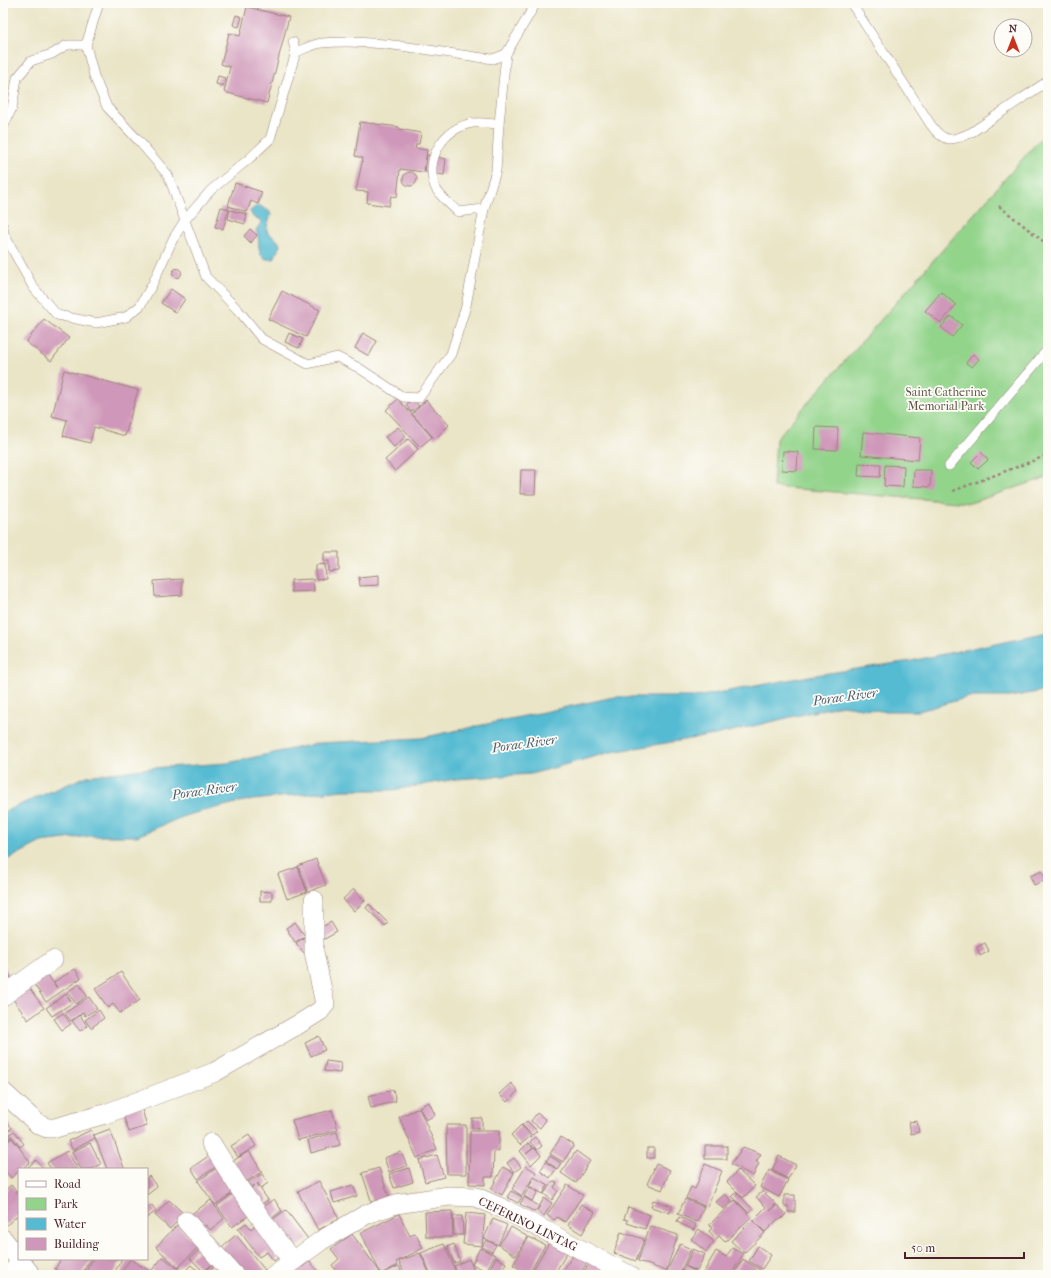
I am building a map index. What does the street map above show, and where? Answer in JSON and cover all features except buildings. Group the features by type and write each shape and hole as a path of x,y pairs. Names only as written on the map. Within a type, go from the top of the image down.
{"street":[{"path":"3,1092 38,1124 55,1128 105,1114 215,1072 299,1024 320,1011 325,1004 314,952 314,900"},
{"path":"3,996 53,960"},
{"path":"212,1143 240,1189 292,1261"},
{"name":"CEFERINO LINTAG","path":"274,1275 322,1240 367,1214 396,1204 449,1196 476,1197 506,1210 629,1275"},
{"path":"186,1221 234,1275"},
{"path":"3,1239 20,1271"}],"lane":[{"path":"99,3 86,46 94,76 107,107 168,175 206,277 240,311 262,339 308,364 337,358 359,368 403,397 419,398 451,354 466,306 484,209 496,171 506,54 536,3"},
{"path":"851,3 902,84 938,136 946,140 961,137 972,132 1048,81"},
{"path":"3,226 4,234 33,287 57,316 96,323 126,317 140,306 152,285 173,239 185,220 211,190 250,158 270,139 296,52 293,42"},
{"path":"296,52 321,43 347,43 393,44 493,59 506,54"},
{"path":"3,127 12,108 17,78 31,60 52,54 67,46 86,46"},
{"path":"484,209 458,212 447,202 436,188 433,173 436,150 448,134 469,123 499,124"},
{"path":"949,466 1048,349"}],"path":[{"path":"999,206 1048,245"},
{"path":"953,491 1048,455"}],"green space":[{"name":"Saint Catherine Memorial Park","path":"1048,130 1048,477 970,503 773,487 776,439"}],"water":[{"path":"258,205 269,211 271,215 267,226 267,232 278,241 280,245 274,259 267,259 263,257 259,250 258,235 256,230 261,223 260,220 253,217 250,211"},
{"name":"Porac River","path":"1048,632 1048,690 1010,697 969,697 919,711 881,711 842,705 715,735 611,752 531,774 456,779 393,790 343,790 244,801 187,815 137,836 90,836 41,842 3,862 3,812 87,776 151,768 228,763 319,743 421,738 614,697 696,697 815,675 911,661"}]}
